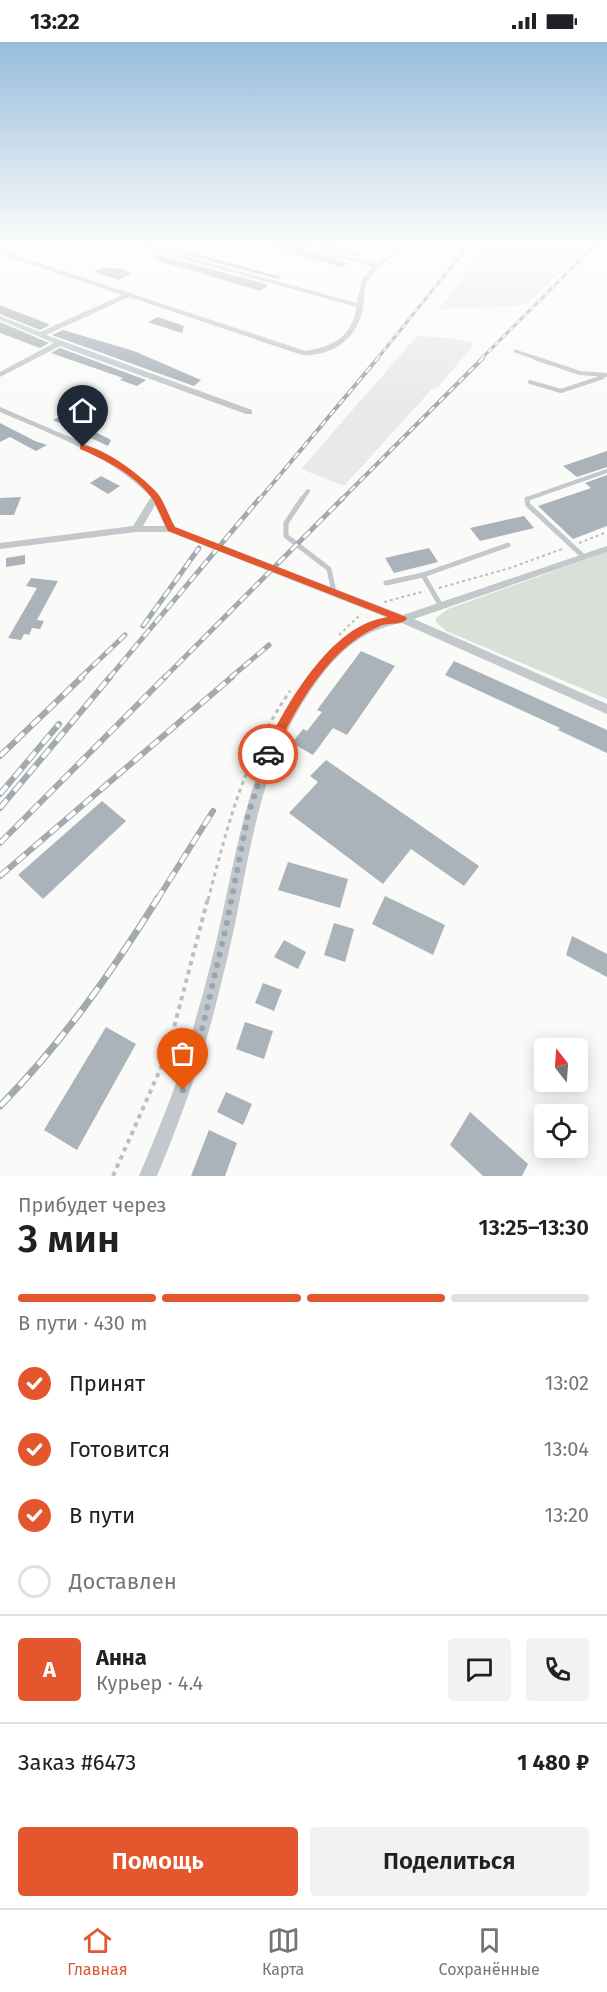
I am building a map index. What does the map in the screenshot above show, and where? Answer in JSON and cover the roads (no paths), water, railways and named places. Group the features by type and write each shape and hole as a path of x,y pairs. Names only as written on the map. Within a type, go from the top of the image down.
{"street":[{"path":"42,334 119,298"},
{"path":"139,298 305,353 338,345 349,336 362,298"},
{"path":"330,298 360,306"},
{"path":"0,318 60,343 249,412"},
{"path":"0,375 60,343"},
{"path":"0,409 111,461 139,479 156,497 171,529"},
{"path":"136,529 156,497"},
{"path":"0,546 136,529 171,529 402,619 607,709"},
{"path":"148,1176 177,1109 201,1034 226,927 248,815 268,752 292,707 335,651 358,633 381,622 402,619 607,549"}],"lane":[{"path":"515,351 580,373 607,375"},
{"path":"530,382 561,391 607,375"},
{"path":"584,557 528,505 527,499 607,471"},
{"path":"308,491 286,523 286,536 329,569 334,592"},
{"path":"386,583 423,575 508,545"},
{"path":"423,575 441,606"}],"railway":[{"path":"377,359 426,298"},
{"path":"481,359 542,298"},
{"path":"258,501 378,358"},
{"path":"342,499 483,358"},
{"path":"109,678 259,499"},
{"path":"164,678 342,499"},
{"path":"143,626 199,548"},
{"path":"80,678 125,635"},
{"path":"230,678 269,645"},
{"path":"0,756 82,677"},
{"path":"0,808 110,677"},
{"path":"0,843 165,677"},
{"path":"0,876 232,677"},
{"path":"0,794 59,724"},
{"path":"157,900 213,811"},
{"path":"0,1106 23,1082 85,1007 158,898"}]}
